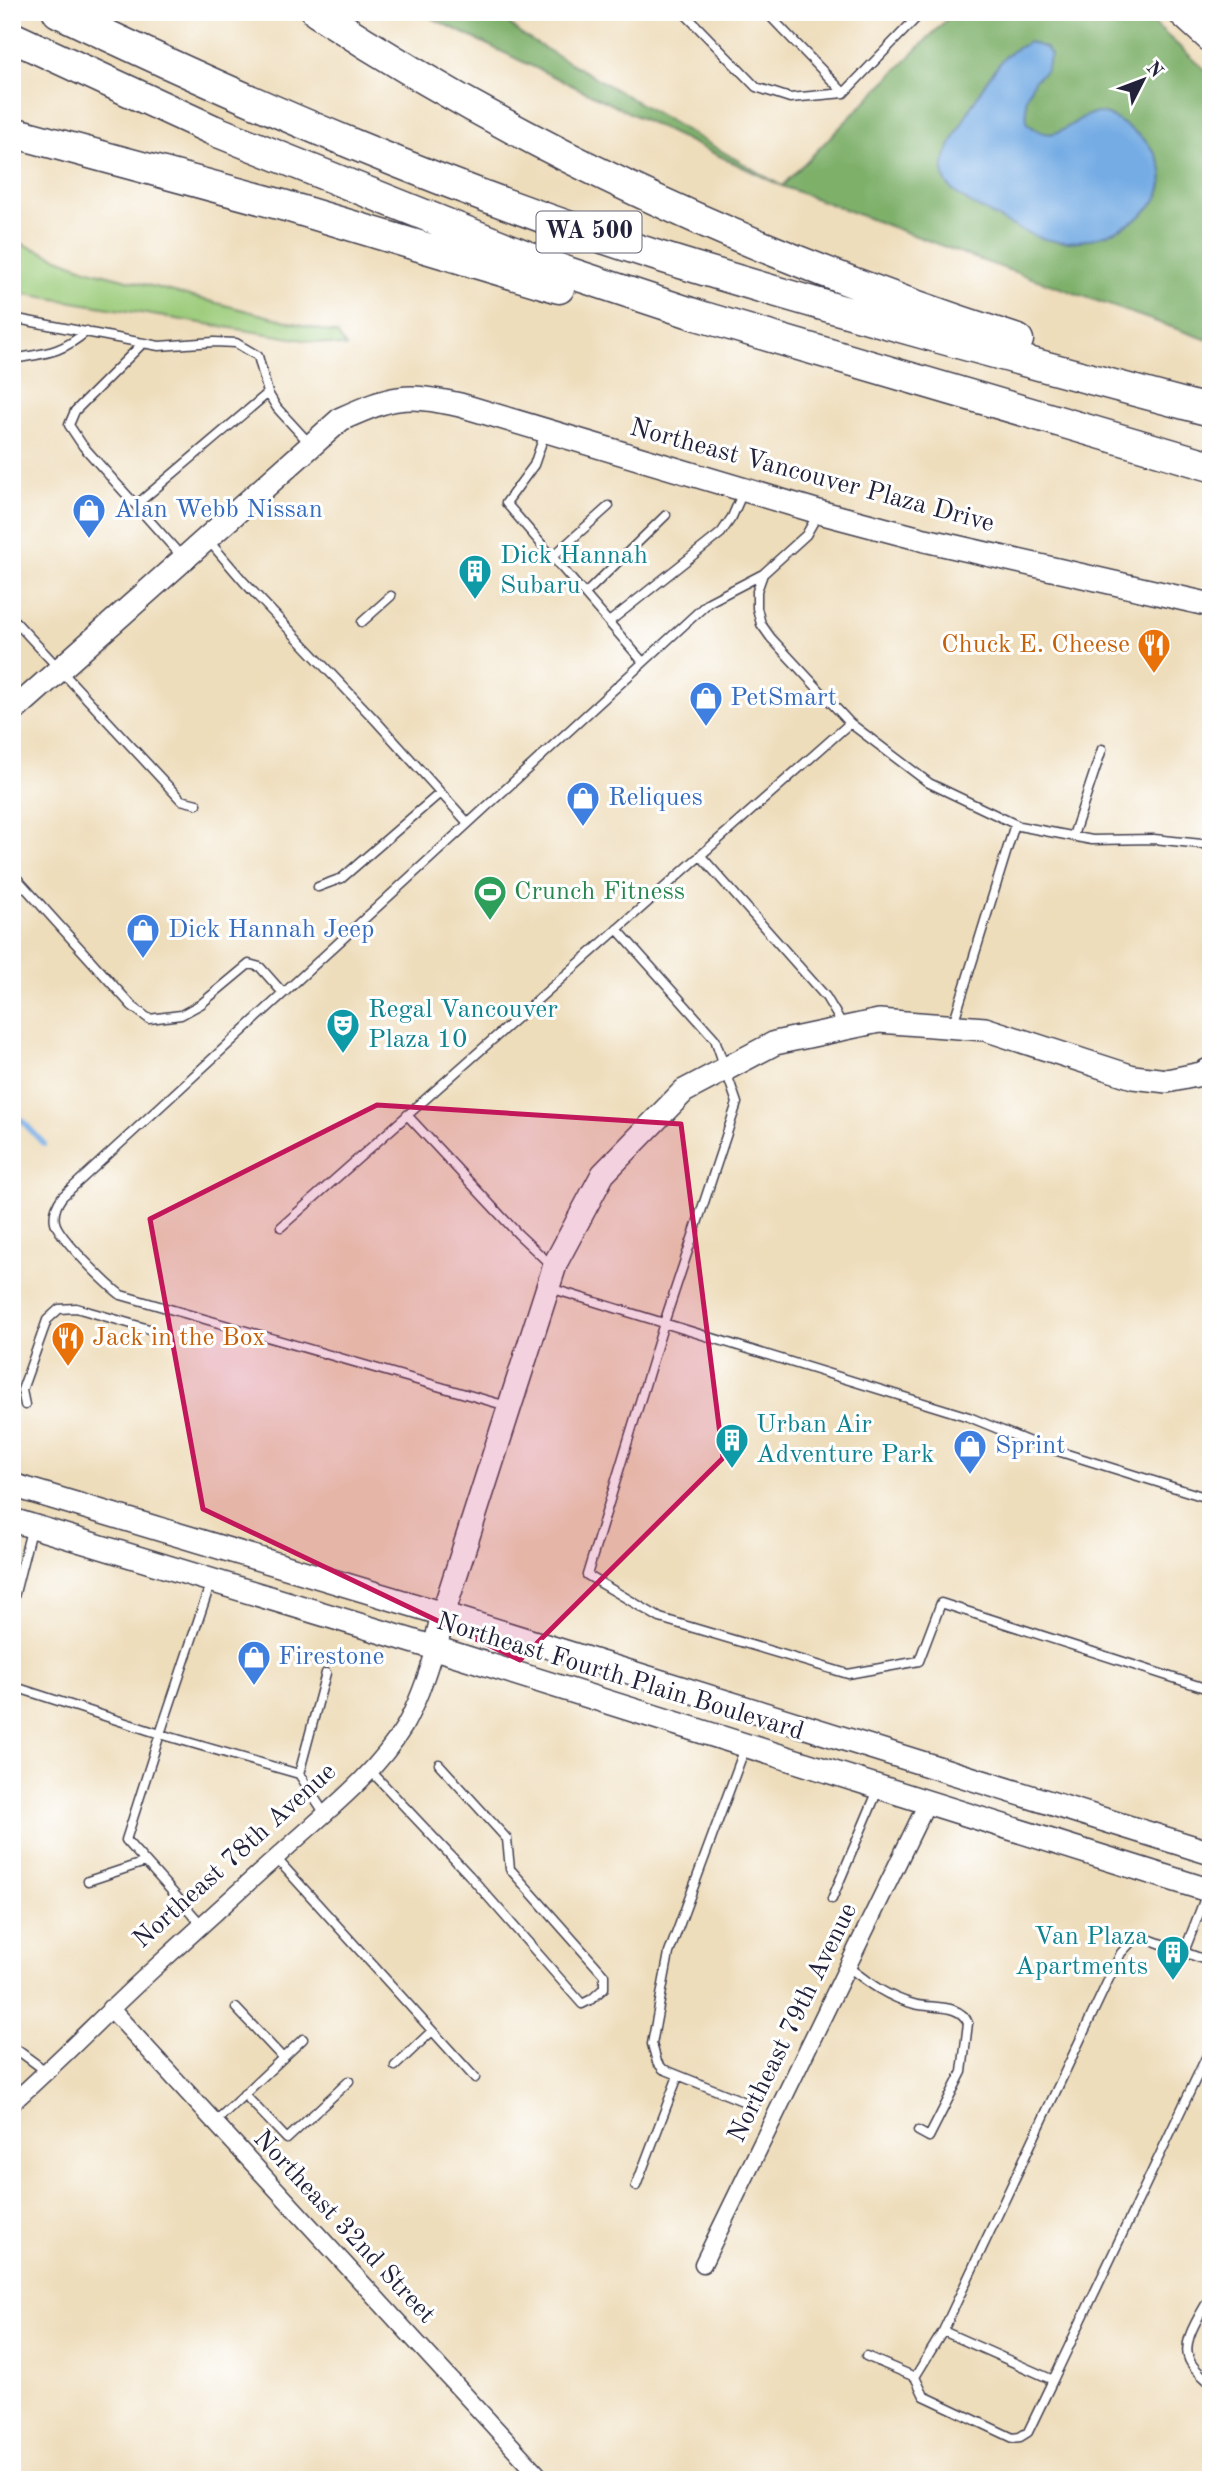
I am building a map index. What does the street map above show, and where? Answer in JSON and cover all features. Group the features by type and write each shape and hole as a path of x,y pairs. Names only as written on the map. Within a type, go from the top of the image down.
{"highway":[{"name":"WA 500","path":"58,12 286,116 465,188 659,256 882,322 1211,411"},
{"path":"317,12 385,56 473,107 547,147 705,223 795,261 896,298 1079,358 1141,393"},
{"name":"WA 500","path":"12,37 213,130 344,185 564,271 700,316 1211,466"},
{"path":"12,132 286,206 617,304 700,316"}],"street":[{"path":"1178,12 1211,42"},
{"name":"Northeast Vancouver Plaza Drive","path":"311,445 341,419 375,404 401,397 427,398 460,405 819,512 925,540 1211,605"},
{"path":"12,712 311,445"},
{"name":"Northeast 78th Avenue","path":"12,2103 47,2072 110,2008 325,1814 370,1770 402,1730 425,1682 443,1615 551,1278 603,1174 684,1091 775,1043 879,1021 985,1029 1133,1077 1167,1081 1201,1074 1211,1069"},
{"name":"Northeast Fourth Plain Boulevard","path":"12,1485 443,1615 1211,1853"},
{"name":"Northeast Fourth Plain Boulevard","path":"22,1523 435,1648 1210,1889"},
{"name":"Northeast 79th Avenue","path":"703,2264 927,1802"},
{"name":"Northeast 32nd Street","path":"110,2008 543,2480"}],"lane":[{"path":"683,12 756,87 790,98 844,93 922,12"},
{"path":"765,12 844,93"},
{"path":"12,318 159,346 214,342 236,344 258,356 268,393 277,408 311,445"},
{"path":"12,359 58,352 88,331"},
{"path":"143,342 75,411 69,425 83,446 183,559"},
{"path":"136,505 268,393"},
{"path":"546,430 534,465 506,503 643,662"},
{"path":"609,622 721,533 732,517 744,489"},
{"path":"552,557 609,506"},
{"path":"510,1407 121,1295 106,1283 55,1226 55,1211 62,1197 709,602 763,574 806,536 819,512"},
{"path":"585,594 666,515"},
{"path":"206,538 468,823"},
{"path":"763,574 757,590 757,608 761,624 771,638 850,723 929,783 1015,824 1092,839 1154,839 1211,845"},
{"path":"362,622 391,596"},
{"path":"12,618 181,800 197,804"},
{"path":"281,1227 850,723"},
{"path":"1073,836 1102,749"},
{"path":"318,887 342,877 440,793"},
{"path":"952,1027 1015,824"},
{"path":"700,855 826,997 844,1028"},
{"path":"12,873 132,1006 149,1019 181,1016 201,1004 249,964 260,967 283,993"},
{"path":"617,929 715,1039 737,1103 664,1323 587,1575 660,1618 848,1674 919,1661 941,1603 1211,1690"},
{"path":"407,1115 518,1234 551,1278 664,1323 969,1417 1035,1444 1211,1499"},
{"path":"25,1405 22,1390 43,1327 52,1313 59,1309 76,1308 149,1329"},
{"path":"12,1605 22,1523"},
{"path":"202,1925 125,1840 211,1582"},
{"path":"299,1774 326,1672"},
{"path":"12,1686 160,1734 299,1774 325,1814"},
{"path":"746,1746 669,1953 652,2045 657,2062 663,2069 755,2106"},
{"path":"370,1770 469,1875 582,2004 592,1999 604,1988 604,1975 510,1869 507,1839 439,1765"},
{"path":"831,1899 879,1788"},
{"path":"276,1858 475,2078"},
{"path":"88,1881 145,1862"},
{"path":"1184,1952 1210,1889"},
{"path":"915,2377 943,2331 1121,1953 1133,1940 1148,1939 1211,1962"},
{"path":"848,1966 880,1992 915,2005 954,2010 965,2016 968,2023 962,2072 929,2137 918,2131"},
{"path":"236,2008 282,2058"},
{"path":"395,2066 432,2031"},
{"path":"215,2122 303,2039"},
{"path":"12,2046 47,2072"},
{"path":"866,2356 915,2377 924,2396 1013,2438 1028,2431 1211,2047"},
{"path":"636,2186 678,2076"},
{"path":"244,2094 287,2139 349,2081"},
{"path":"1210,2298 1186,2351 1191,2363 1211,2384"},
{"path":"943,2331 1053,2380"}],"highlighted area":[{"path":"377,1105 681,1124 723,1458 520,1660 203,1509 150,1219"}],"green space":[{"path":"419,12 496,12 522,35 782,186"},
{"path":"954,12 1141,12 1211,75 1211,341 972,257 782,186"},
{"path":"12,240 89,270 337,334 346,347 12,292"}],"water":[{"path":"1029,42 1046,48 1051,55 1046,70 1034,81 1026,98 1027,123 1049,134 1090,114 1104,114 1125,125 1144,140 1160,164 1162,183 1156,199 1143,214 1126,225 1086,240 1066,242 1045,239 1015,227 970,203 949,187 943,169 951,144 964,119 1006,56"}],"waterway":[{"path":"12,1110 44,1144"}],"place":[{"name":"Alan Webb Nissan","path":"89,540"},
{"name":"Dick Hannah Subaru","path":"475,601"},
{"name":"Chuck E. Cheese","path":"1154,675"},
{"name":"PetSmart","path":"706,728"},
{"name":"Reliques","path":"583,828"},
{"name":"Crunch Fitness","path":"490,922"},
{"name":"Dick Hannah Jeep","path":"143,960"},
{"name":"Regal Vancouver Plaza 10","path":"343,1055"},
{"name":"Jack in the Box","path":"68,1368"},
{"name":"Urban Air Adventure Park","path":"732,1470"},
{"name":"Sprint","path":"970,1476"},
{"name":"Firestone","path":"254,1687"},
{"name":"Van Plaza Apartments","path":"1173,1982"}]}
